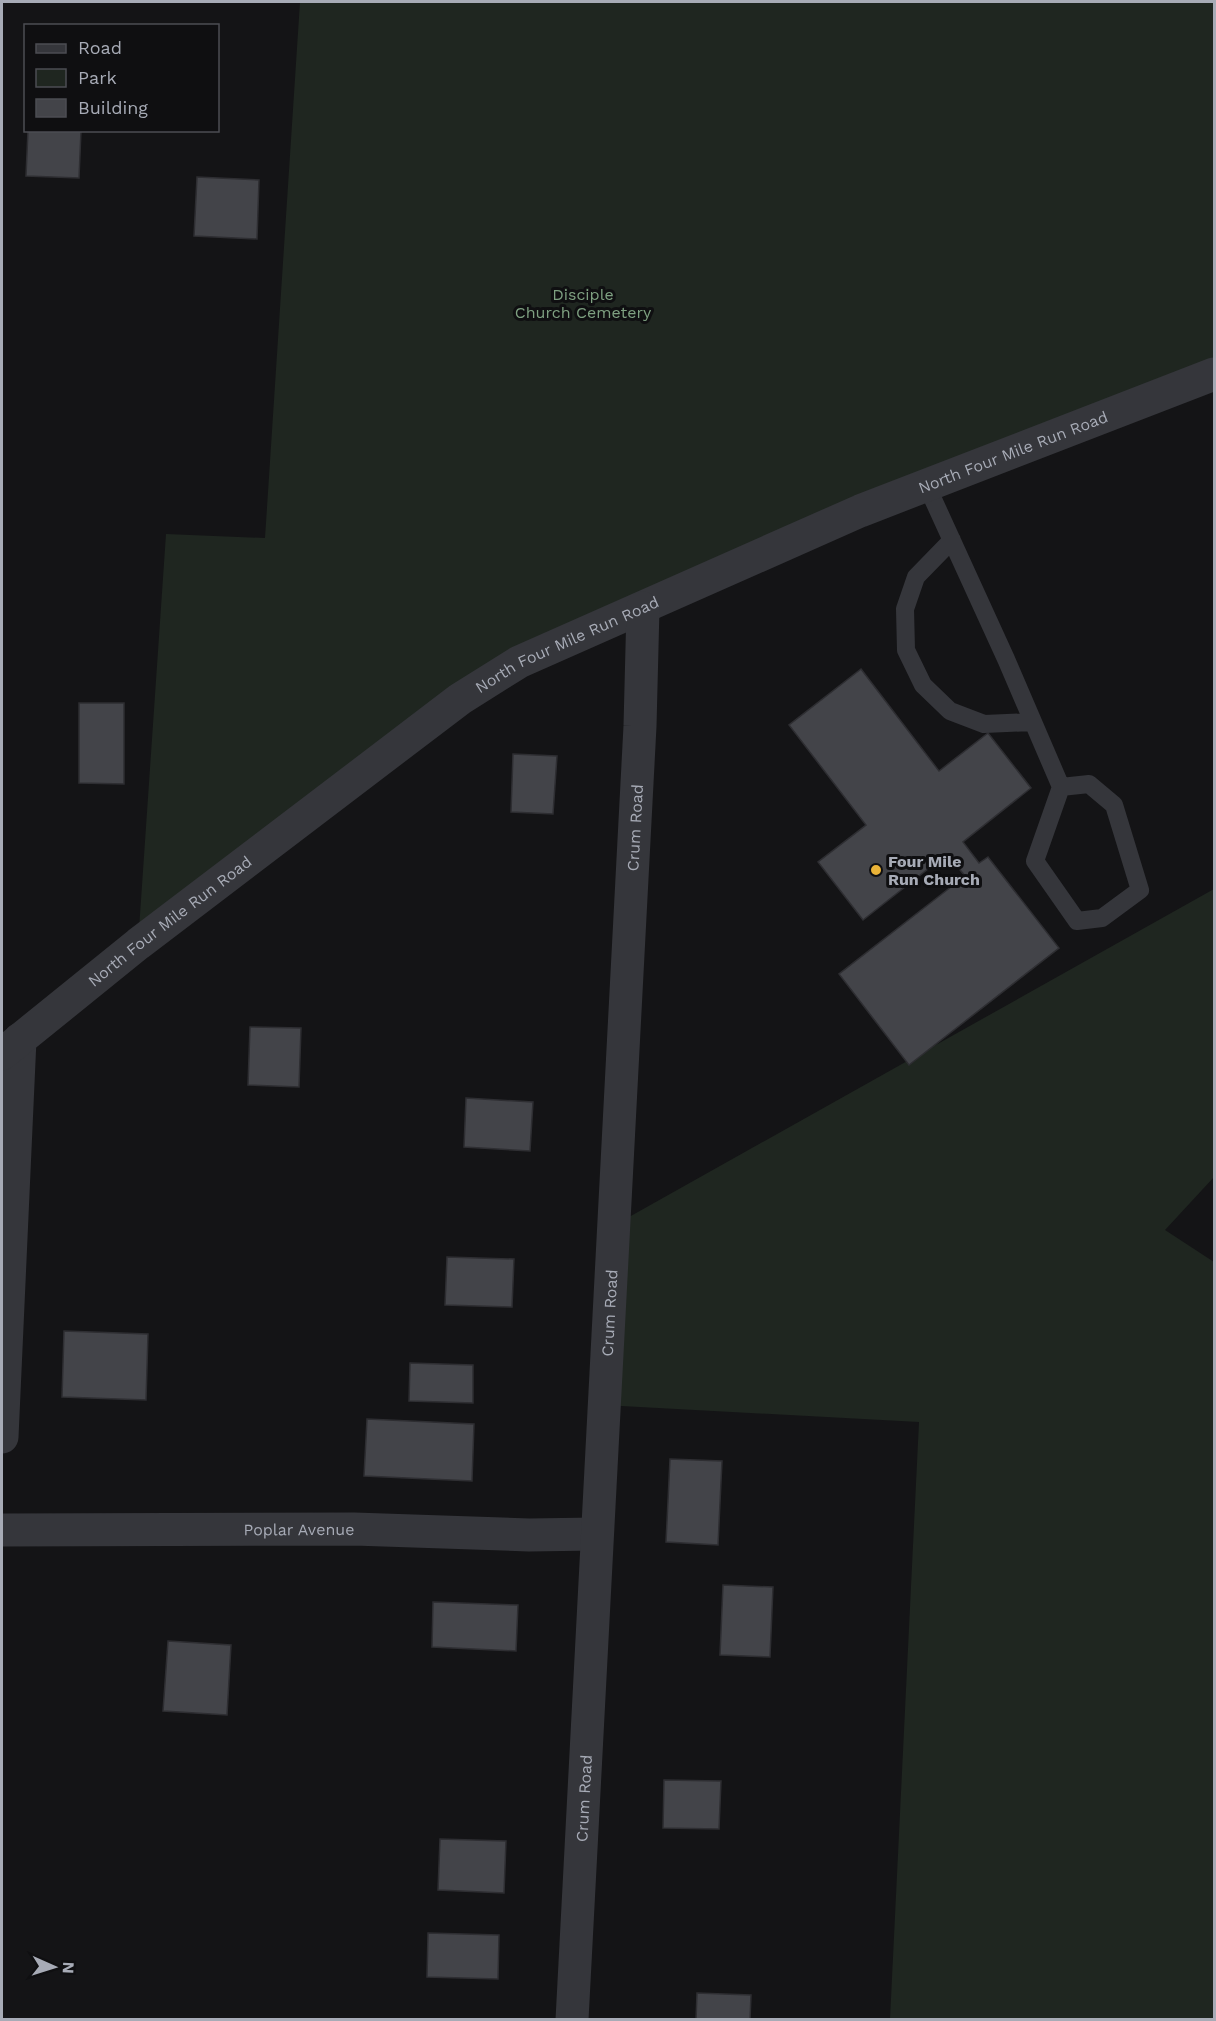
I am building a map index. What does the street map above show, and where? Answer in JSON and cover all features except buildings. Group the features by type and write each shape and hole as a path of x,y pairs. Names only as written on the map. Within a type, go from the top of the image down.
{"street":[{"name":"North Four Mile Run Road","path":"11,1046 138,944 460,699 519,662 860,511 1215,374"},
{"name":"Crum Road","path":"572,2019 640,726 643,608"},
{"path":"2,1437 11,1046"},
{"name":"Poplar Avenue","path":"2,1530 354,1529 529,1535 596,1534"}],"lane":[{"path":"927,486 1061,787 1035,861 1077,921 1102,918 1140,890 1114,805 1089,784 1061,787"},
{"path":"952,540 916,577 905,609 906,650 923,685 950,711 984,724 1033,722"}],"green space":[{"name":"Disciple Church Cemetery","path":"300,2 1214,2 1214,374 519,662 138,944 166,534 265,538"},
{"path":"1214,889 1214,1177 1165,1230 1214,1262 1214,2019 890,2019 919,1422 603,1405 613,1226"}],"place":[{"name":"Four Mile Run Church","path":"876,870"}]}
